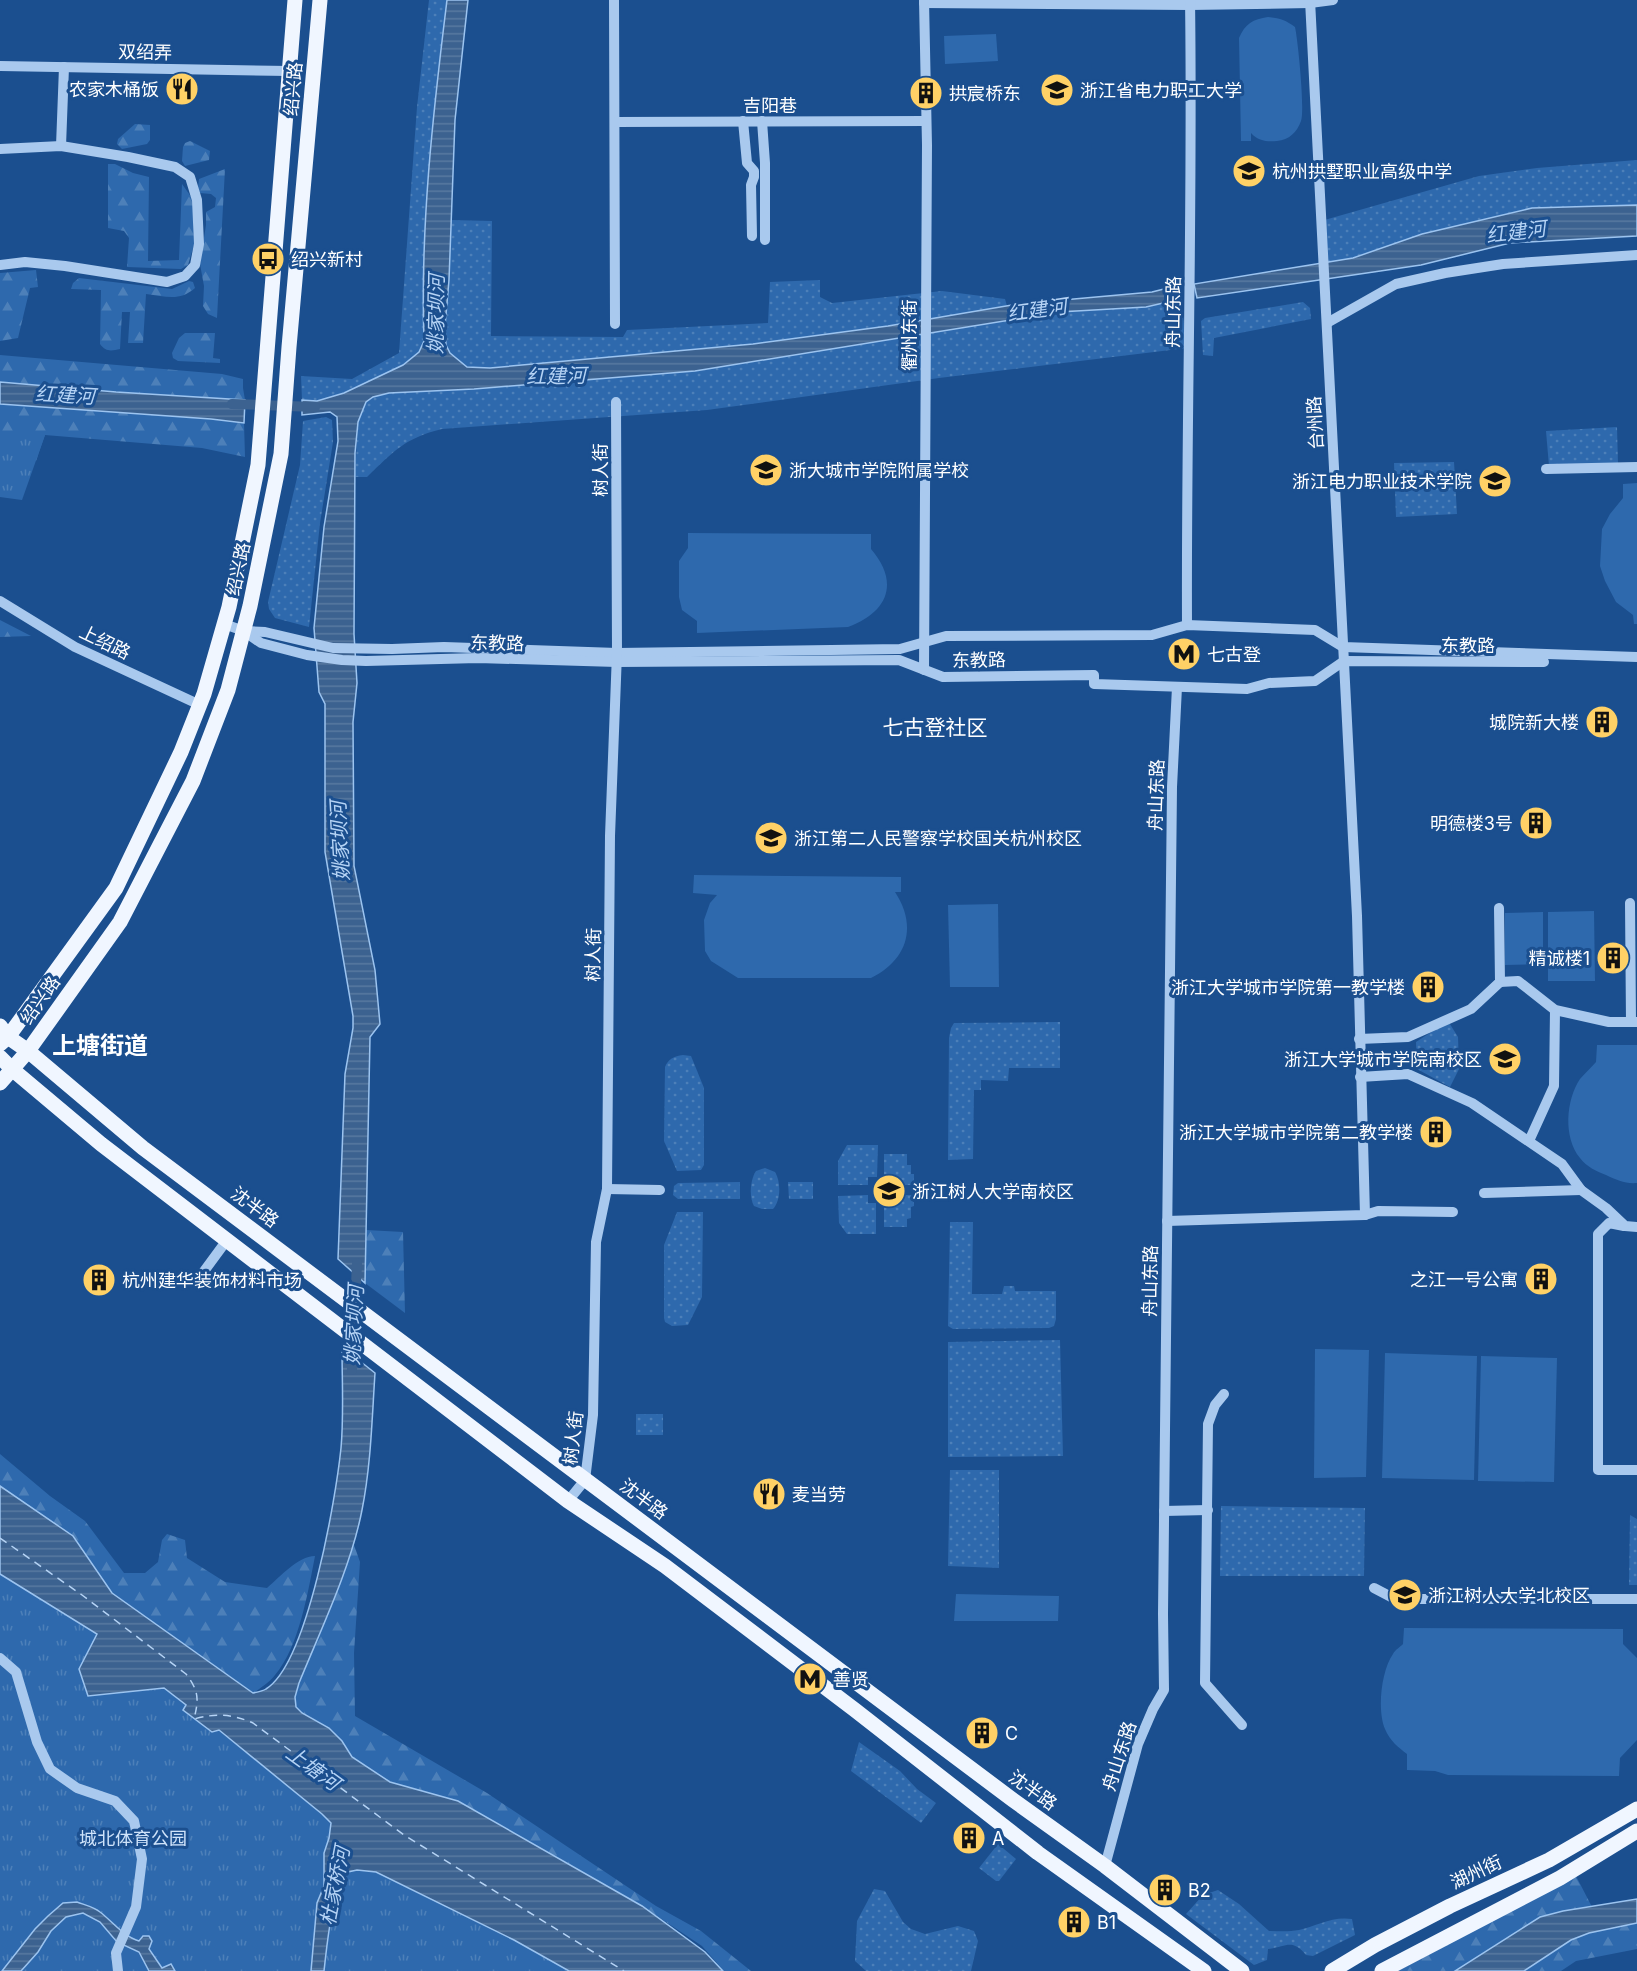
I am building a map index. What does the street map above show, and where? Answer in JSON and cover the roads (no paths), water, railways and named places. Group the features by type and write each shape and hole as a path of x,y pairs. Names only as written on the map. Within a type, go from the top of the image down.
{"main road":[{"name":"绍兴路","path":"3,1036 116,888 181,753 200,705 224,624 258,465 295,0"},
{"name":"绍兴路","path":"0,1083 28,1051 120,922 193,782 228,690 244,631 281,454 320,0"},
{"name":"沈半路","path":"3,1036 28,1051 143,1148 1105,1866 1242,1971"},
{"path":"0,1057 101,1144 568,1501 672,1571 818,1681 1038,1854 1204,1971"},
{"name":"湖州街","path":"1332,1971 1375,1945 1450,1906 1549,1860 1637,1809"},
{"path":"1382,1971 1560,1878 1637,1831"}],"street":[{"path":"614,0 615,324"},
{"path":"924,2 1310,2 1333,0"},
{"name":"衢州东街","path":"924,2 926,121 924,670"},
{"name":"舟山东路","path":"1187,626 1191,260 1190,2"},
{"name":"台州路","path":"1310,2 1357,916 1365,1215"},
{"name":"双绍弄","path":"0,66 289,71"},
{"path":"61,146 64,67"},
{"name":"吉阳巷","path":"615,122 926,121"},
{"path":"743,122 747,164 754,171 751,185 752,236"},
{"path":"762,122 765,163 765,240"},
{"path":"0,149 61,146 175,167 190,177 197,200 199,243 195,265 185,276 167,282 56,265 25,262 0,265"},
{"path":"1327,323 1396,284 1445,273 1503,264 1637,255"},
{"name":"树人街","path":"568,1501 585,1479 593,1415 596,1242 607,1188 610,836 617,658 616,402"},
{"path":"1546,469 1637,467"},
{"name":"上绍路","path":"0,601 75,647 200,705"},
{"name":"东教路","path":"224,624 263,638 392,655 478,658 899,660 943,677 1094,675 1094,684 1247,689 1269,683 1316,681 1344,661 1637,664"},
{"name":"东教路","path":"617,658 900,649 946,636 1152,635 1187,626 1315,630 1343,648 1637,657"},
{"name":"舟山东路","path":"1105,1866 1138,1744 1164,1690 1172,787 1177,687"},
{"path":"1359,1039 1408,1037 1471,1009 1500,982 1518,981 1555,1010 1609,1022 1634,1022 1630,903"},
{"path":"1499,908 1500,982"},
{"path":"1529,1140 1554,1086 1555,1010"},
{"path":"1360,1077 1408,1074 1472,1103 1562,1164 1581,1190 1606,1208 1625,1226"},
{"path":"607,1188 660,1190"},
{"path":"1484,1192 1581,1190"},
{"path":"1167,1221 1365,1215 1378,1211 1453,1212"},
{"path":"1637,1227 1609,1223 1598,1234 1598,1470 1637,1470"},
{"path":"202,1274 227,1240"},
{"path":"1224,1394 1215,1405 1208,1424 1205,1683 1242,1725"},
{"path":"1164,1510 1208,1510"},
{"path":"1374,1588 1395,1599 1637,1599"},
{"path":"0,1658 16,1672 37,1742 50,1769 77,1788 115,1801 134,1821 142,1859 136,1907 116,1953 118,1971"}],"water":[{"path":"447,0 468,0 455,120 445,326 446,345 450,353 467,367 490,368 753,344 888,326 1018,304 1152,292 1180,285 1181,299 1146,307 1059,312 695,371 474,389 389,393 373,397 366,402 358,422 355,453 354,634 357,683 353,722 354,866 375,970 380,1024 370,1037 365,1283 338,1259 345,1074 353,1016 325,852 325,704 319,692 314,628 324,527 338,441 337,417 330,412 302,415 302,400 317,401 344,393 403,365 419,352 424,341 426,213"},
{"path":"1637,205 1637,236 1510,243 1421,265 1197,298 1194,284 1353,258 1422,234 1532,208"},
{"path":"0,382 245,400 244,423 0,404"},
{"path":"342,1347 375,1373 367,1476 362,1510 351,1553 335,1598 299,1683 295,1697 296,1707 302,1713 329,1728 342,1741 352,1757 390,1782 458,1801 642,1906 705,1952 723,1971 569,1971 514,1940 376,1872 357,1870 348,1872 337,1895 324,1971 311,1971 317,1903 324,1886 324,1853 331,1823 219,1730 212,1732 183,1710 186,1705 164,1688 88,1696 79,1669 97,1634 0,1574 0,1486 73,1536 112,1593 253,1693 266,1689 281,1673 295,1647 307,1614 326,1539 341,1448"},
{"path":"1637,1899 1637,1923 1589,1933 1571,1940 1524,1971 1455,1971 1540,1917"},
{"path":"77,1902 98,1910 123,1933 134,1939 139,1941 143,1936 149,1936 152,1941 149,1949 162,1968 171,1964 175,1971 149,1971 139,1952 117,1942 100,1922 83,1913 66,1917 51,1931 38,1952 21,1971 2,1971 48,1916 63,1903"}],"waterway":[{"name":"红建河","path":"232,404 315,407"},
{"name":"姚家坝河","path":"352,1370 357,1263"}],"place":[{"name":"农家木桶饭","path":"182,89"},
{"name":"浙江省电力职工大学","path":"1057,90"},
{"name":"拱宸桥东","path":"926,93"},
{"name":"杭州拱墅职业高级中学","path":"1249,171"},
{"name":"绍兴新村","path":"268,259"},
{"name":"浙大城市学院附属学校","path":"766,470"},
{"name":"浙江电力职业技术学院","path":"1495,481"},
{"name":"七古登","path":"1184,654"},
{"name":"城院新大楼","path":"1602,722"},
{"name":"明德楼3号","path":"1536,823"},
{"name":"浙江第二人民警察学校国关杭州校区","path":"771,838"},
{"name":"精诚楼1","path":"1613,958"},
{"name":"浙江大学城市学院第一教学楼","path":"1428,987"},
{"name":"浙江大学城市学院南校区","path":"1505,1059"},
{"name":"浙江大学城市学院第二教学楼","path":"1436,1132"},
{"name":"浙江树人大学南校区","path":"889,1191"},
{"name":"之江一号公寓","path":"1541,1279"},
{"name":"杭州建华装饰材料市场","path":"99,1280"},
{"name":"麦当劳","path":"769,1494"},
{"name":"浙江树人大学北校区","path":"1405,1595"},
{"name":"善贤","path":"810,1679"},
{"name":"C","path":"982,1733"},
{"name":"A","path":"969,1838"},
{"name":"B2","path":"1165,1890"},
{"name":"B1","path":"1074,1922"}],"district":[{"name":"七古登社区","path":"935,727"},
{"name":"上塘街道","path":"100,1045"}],"water label":[{"name":"上塘河","path":"313,1768"},
{"name":"杜家桥河","path":"335,1886"}],"park label":[{"name":"城北体育公园","path":"133,1838"}]}
